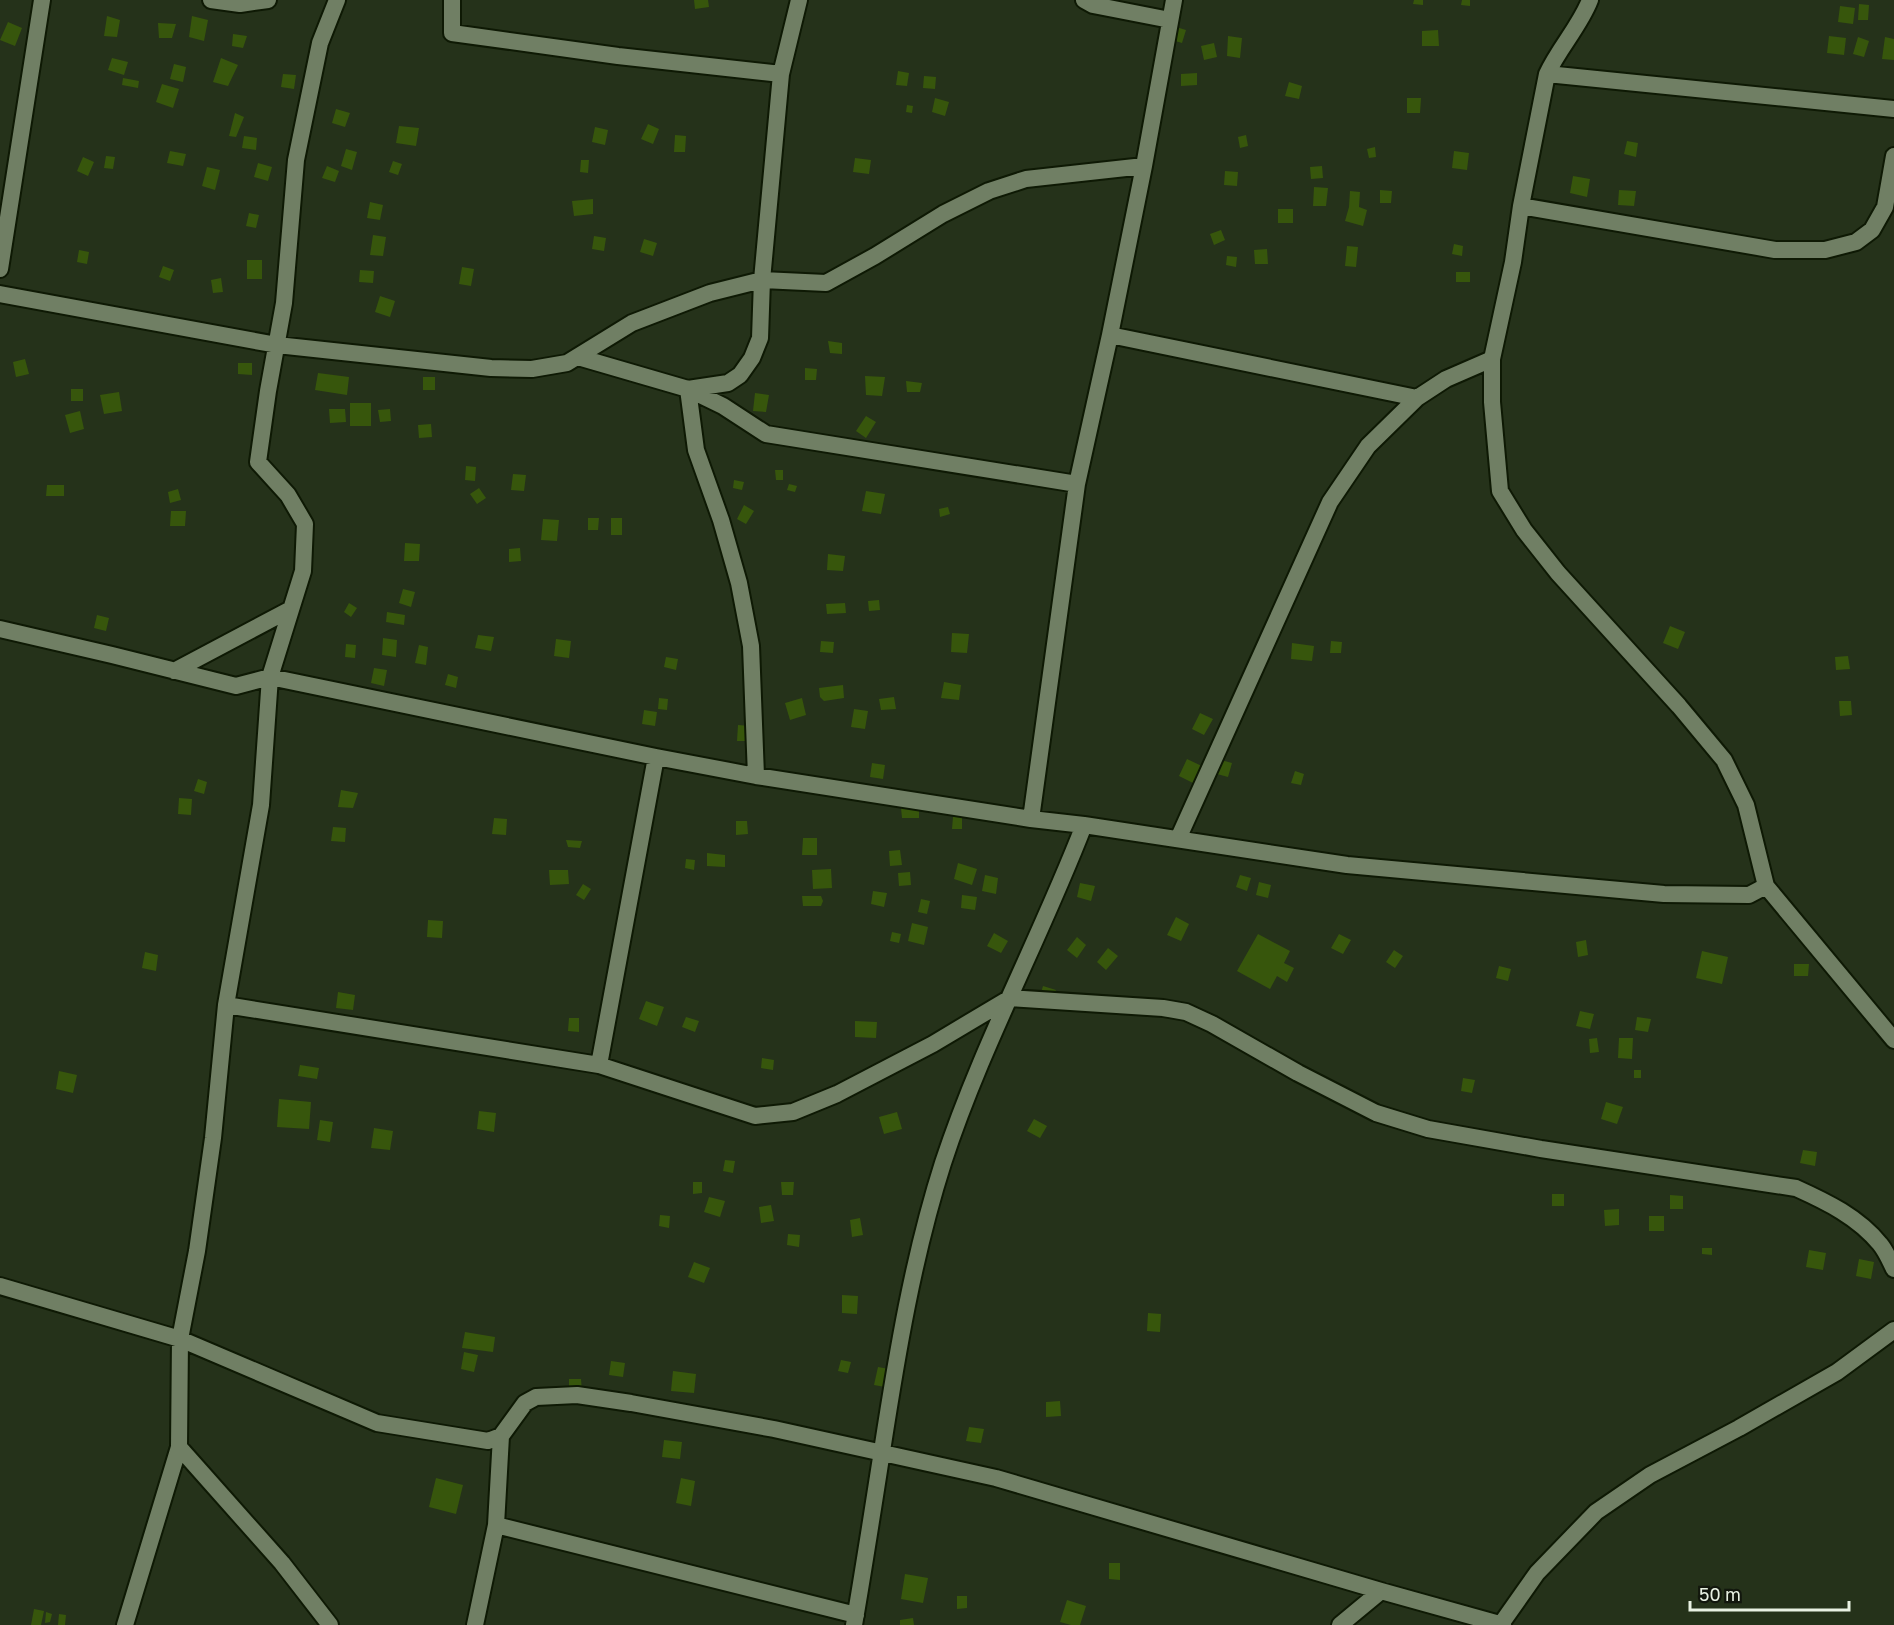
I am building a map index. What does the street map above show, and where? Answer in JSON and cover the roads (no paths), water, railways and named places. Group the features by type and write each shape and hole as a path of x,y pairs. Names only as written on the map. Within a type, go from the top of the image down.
{"street":[{"path":"0,269 42,0"},
{"path":"211,0 240,4 268,0"},
{"path":"125,1625 179,1447 180,1339 197,1251 213,1138 226,1005 261,805 270,677 303,571 305,524 288,495 258,462 287,277 296,160 320,43 337,0"},
{"path":"452,0 452,33 618,56 781,74"},
{"path":"688,389 728,383 740,375 752,358 760,338 762,280 781,74 799,0"},
{"path":"1084,0 1094,5 1170,20"},
{"path":"1031,819 1077,484 1144,166 1174,0"},
{"path":"1590,0 1546,74 1521,206 1513,262 1492,359 1492,402 1500,491 1507,505 1558,573 1679,706 1724,760 1746,805 1766,886 1894,1040"},
{"path":"1546,74 1894,109"},
{"path":"1521,206 1775,250 1825,250 1856,242 1872,230 1885,207 1894,156"},
{"path":"0,294 277,345 491,368 532,369 567,363 632,323 710,293 762,280 826,283 943,214 989,191 1026,179 1144,166"},
{"path":"1110,335 1417,398"},
{"path":"578,357 688,389 723,406 766,435 1077,484"},
{"path":"1178,839 1330,502 1368,446 1417,398 1446,379 1492,359"},
{"path":"688,389 696,450 740,583 752,646 756,776"},
{"path":"174,671 289,610"},
{"path":"0,629 236,686 270,677 756,776 1347,865 1664,894 1749,895 1766,886"},
{"path":"599,1065 656,757"},
{"path":"496,1525 855,1620 898,1348 919,1254 943,1164 977,1072 1061,884 1084,825"},
{"path":"226,1005 599,1065 755,1116 793,1112 837,1094 933,1044 1010,998 1163,1008 1186,1012 1212,1024 1298,1073 1376,1113 1428,1129 1541,1149 1796,1188 1834,1205 1857,1222 1881,1245 1894,1269"},
{"path":"0,1286 180,1339 377,1424 478,1441 488,1441 501,1436"},
{"path":"475,1625 496,1525 501,1436 525,1403 536,1397 577,1395 774,1429 882,1451 996,1478 1380,1591 1502,1624 1537,1573 1596,1512 1650,1474 1739,1428 1837,1372 1894,1330"},
{"path":"179,1447 282,1563 330,1625"},
{"path":"1340,1625 1380,1591"}]}
